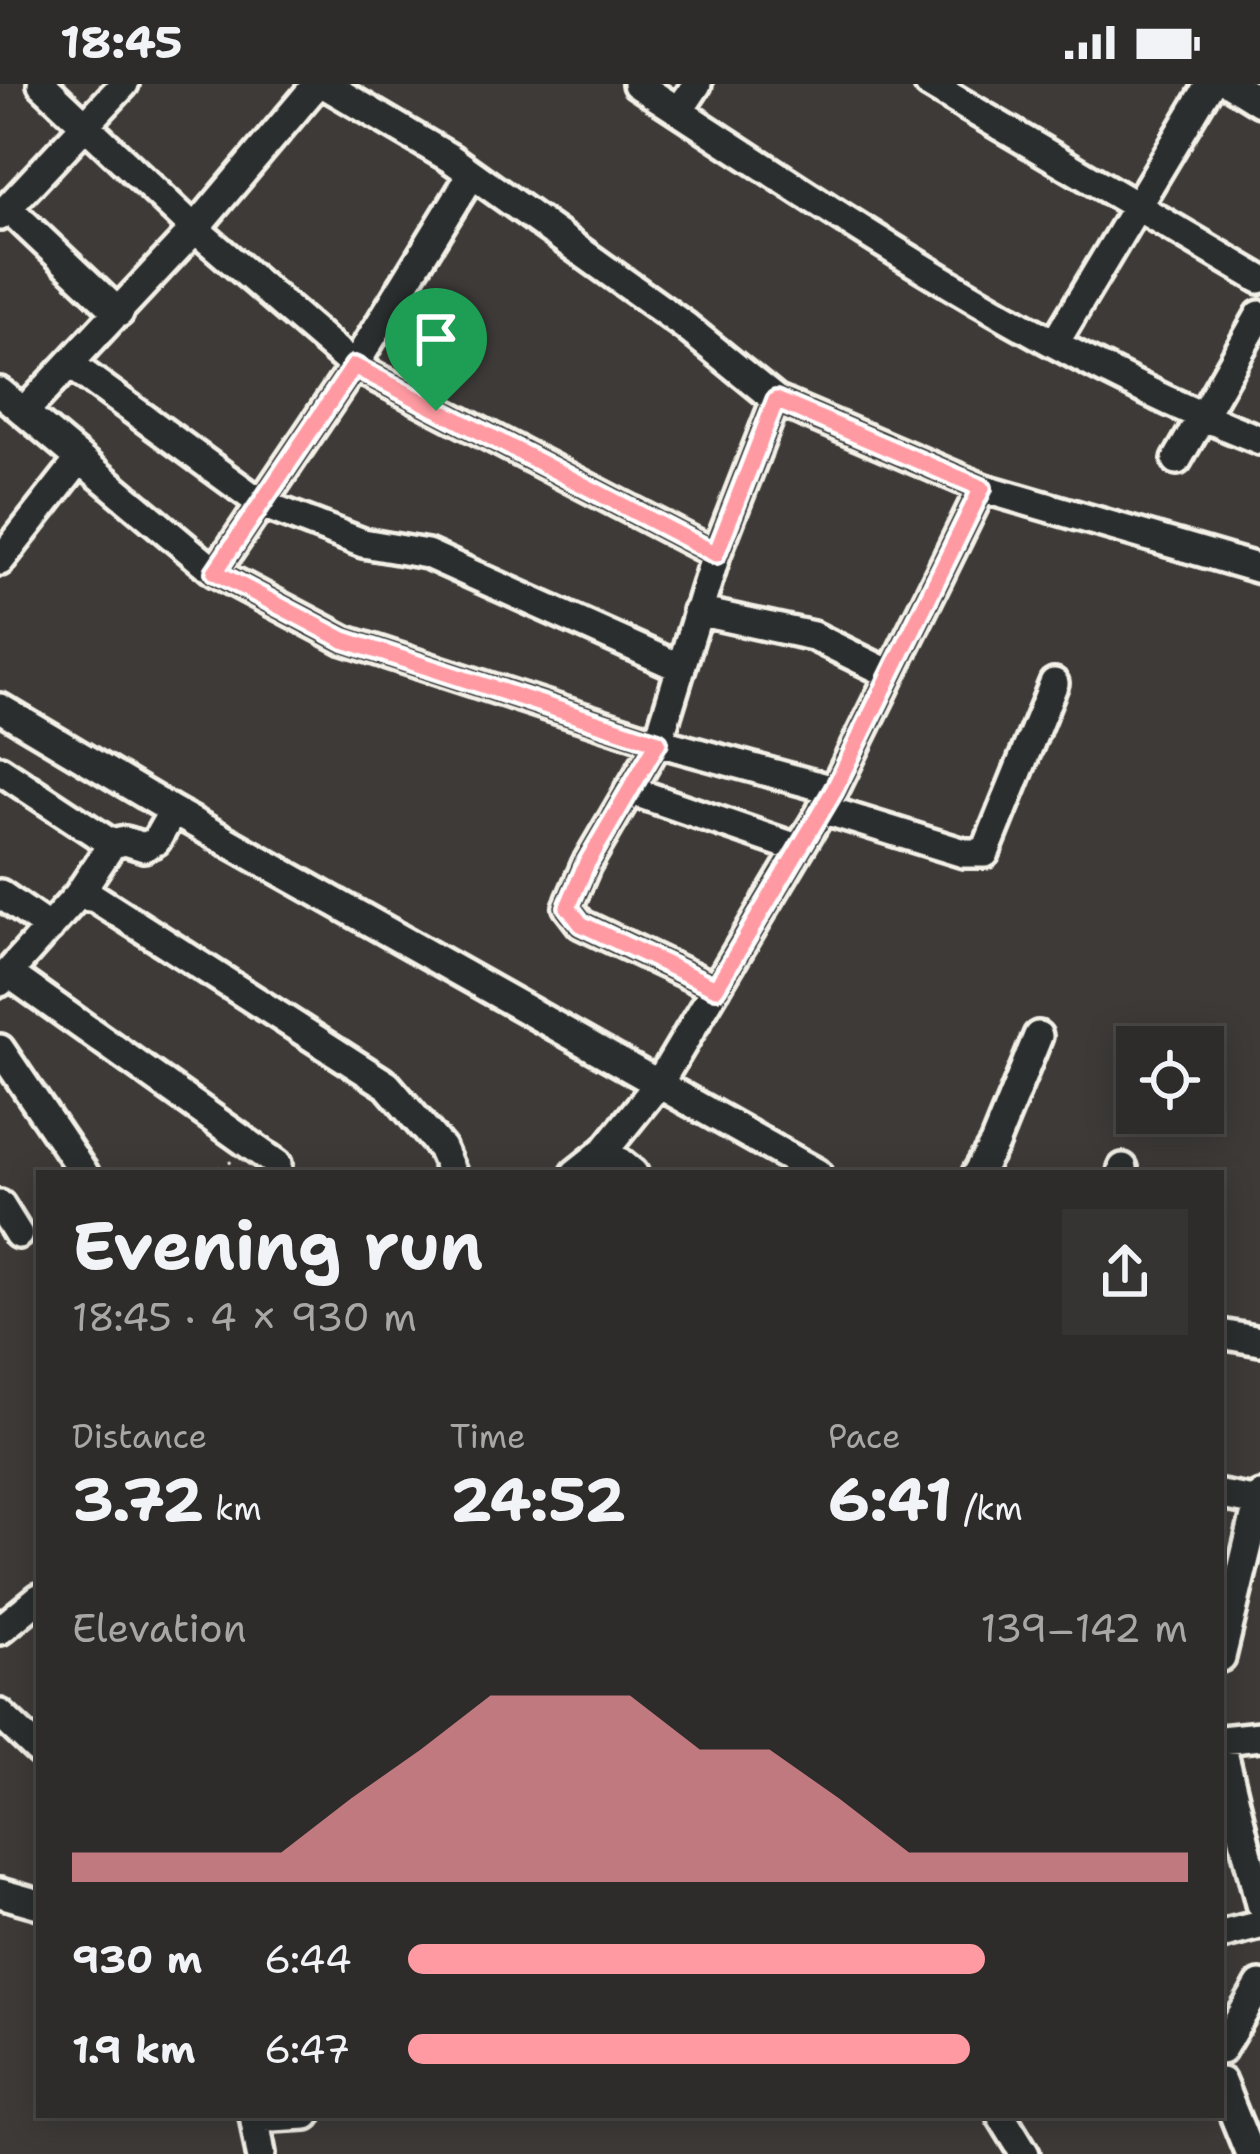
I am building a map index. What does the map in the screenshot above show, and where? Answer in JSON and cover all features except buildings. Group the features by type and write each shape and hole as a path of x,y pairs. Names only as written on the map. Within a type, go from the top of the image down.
{"street":[{"path":"42,84 195,229 354,366 716,554"},
{"path":"119,313 7,199 85,128 124,84"},
{"path":"24,412 119,313 321,84 472,174 685,326 776,400 982,488 1260,569"},
{"path":"637,84 878,242 1202,417 1260,440"},
{"path":"679,111 697,84"},
{"path":"929,84 1260,279"},
{"path":"1057,341 1210,84"},
{"path":"1231,84 1260,102"},
{"path":"215,572 354,366 472,174"},
{"path":"1177,460 1260,315"},
{"path":"70,364 262,504 363,543 427,554 679,667"},
{"path":"0,392 215,572 344,640 828,800 964,853 986,853 1054,683"},
{"path":"716,988 581,924 568,907 658,742 716,554 776,400"},
{"path":"0,561 80,459"},
{"path":"580,1170 605,1150 659,1083 828,800 982,488"},
{"path":"697,611 813,636 890,674"},
{"path":"0,708 173,811 812,1170"},
{"path":"0,770 112,844"},
{"path":"629,790 797,848"},
{"path":"173,811 155,842 144,847 125,841 112,844 78,895 4,978 277,1164"},
{"path":"0,894 49,928"},
{"path":"78,895 95,898 387,1085 441,1148 451,1170"},
{"path":"979,1170 1038,1036"},
{"path":"0,1049 82,1170"},
{"path":"605,1150 629,1170"},
{"path":"0,1205 18,1234"},
{"path":"1224,1335 1260,1341"},
{"path":"1224,1495 1259,1499 1224,1645"},
{"path":"0,1630 36,1600"},
{"path":"0,1714 36,1748"},
{"path":"1224,1742 1260,1736"},
{"path":"1224,1754 1260,1904"},
{"path":"0,1893 36,1903"},
{"path":"1224,1934 1260,1925"},
{"path":"1224,2045 1260,1985"},
{"path":"1224,2090 1250,2154"},
{"path":"255,2118 261,2154"},
{"path":"1003,2118 1025,2154"}],"route":[{"path":"354,366 436,411 716,554 776,400 982,488 834,790 716,988 581,924 568,907 586,865 658,742 344,640 215,572 354,366"}]}
